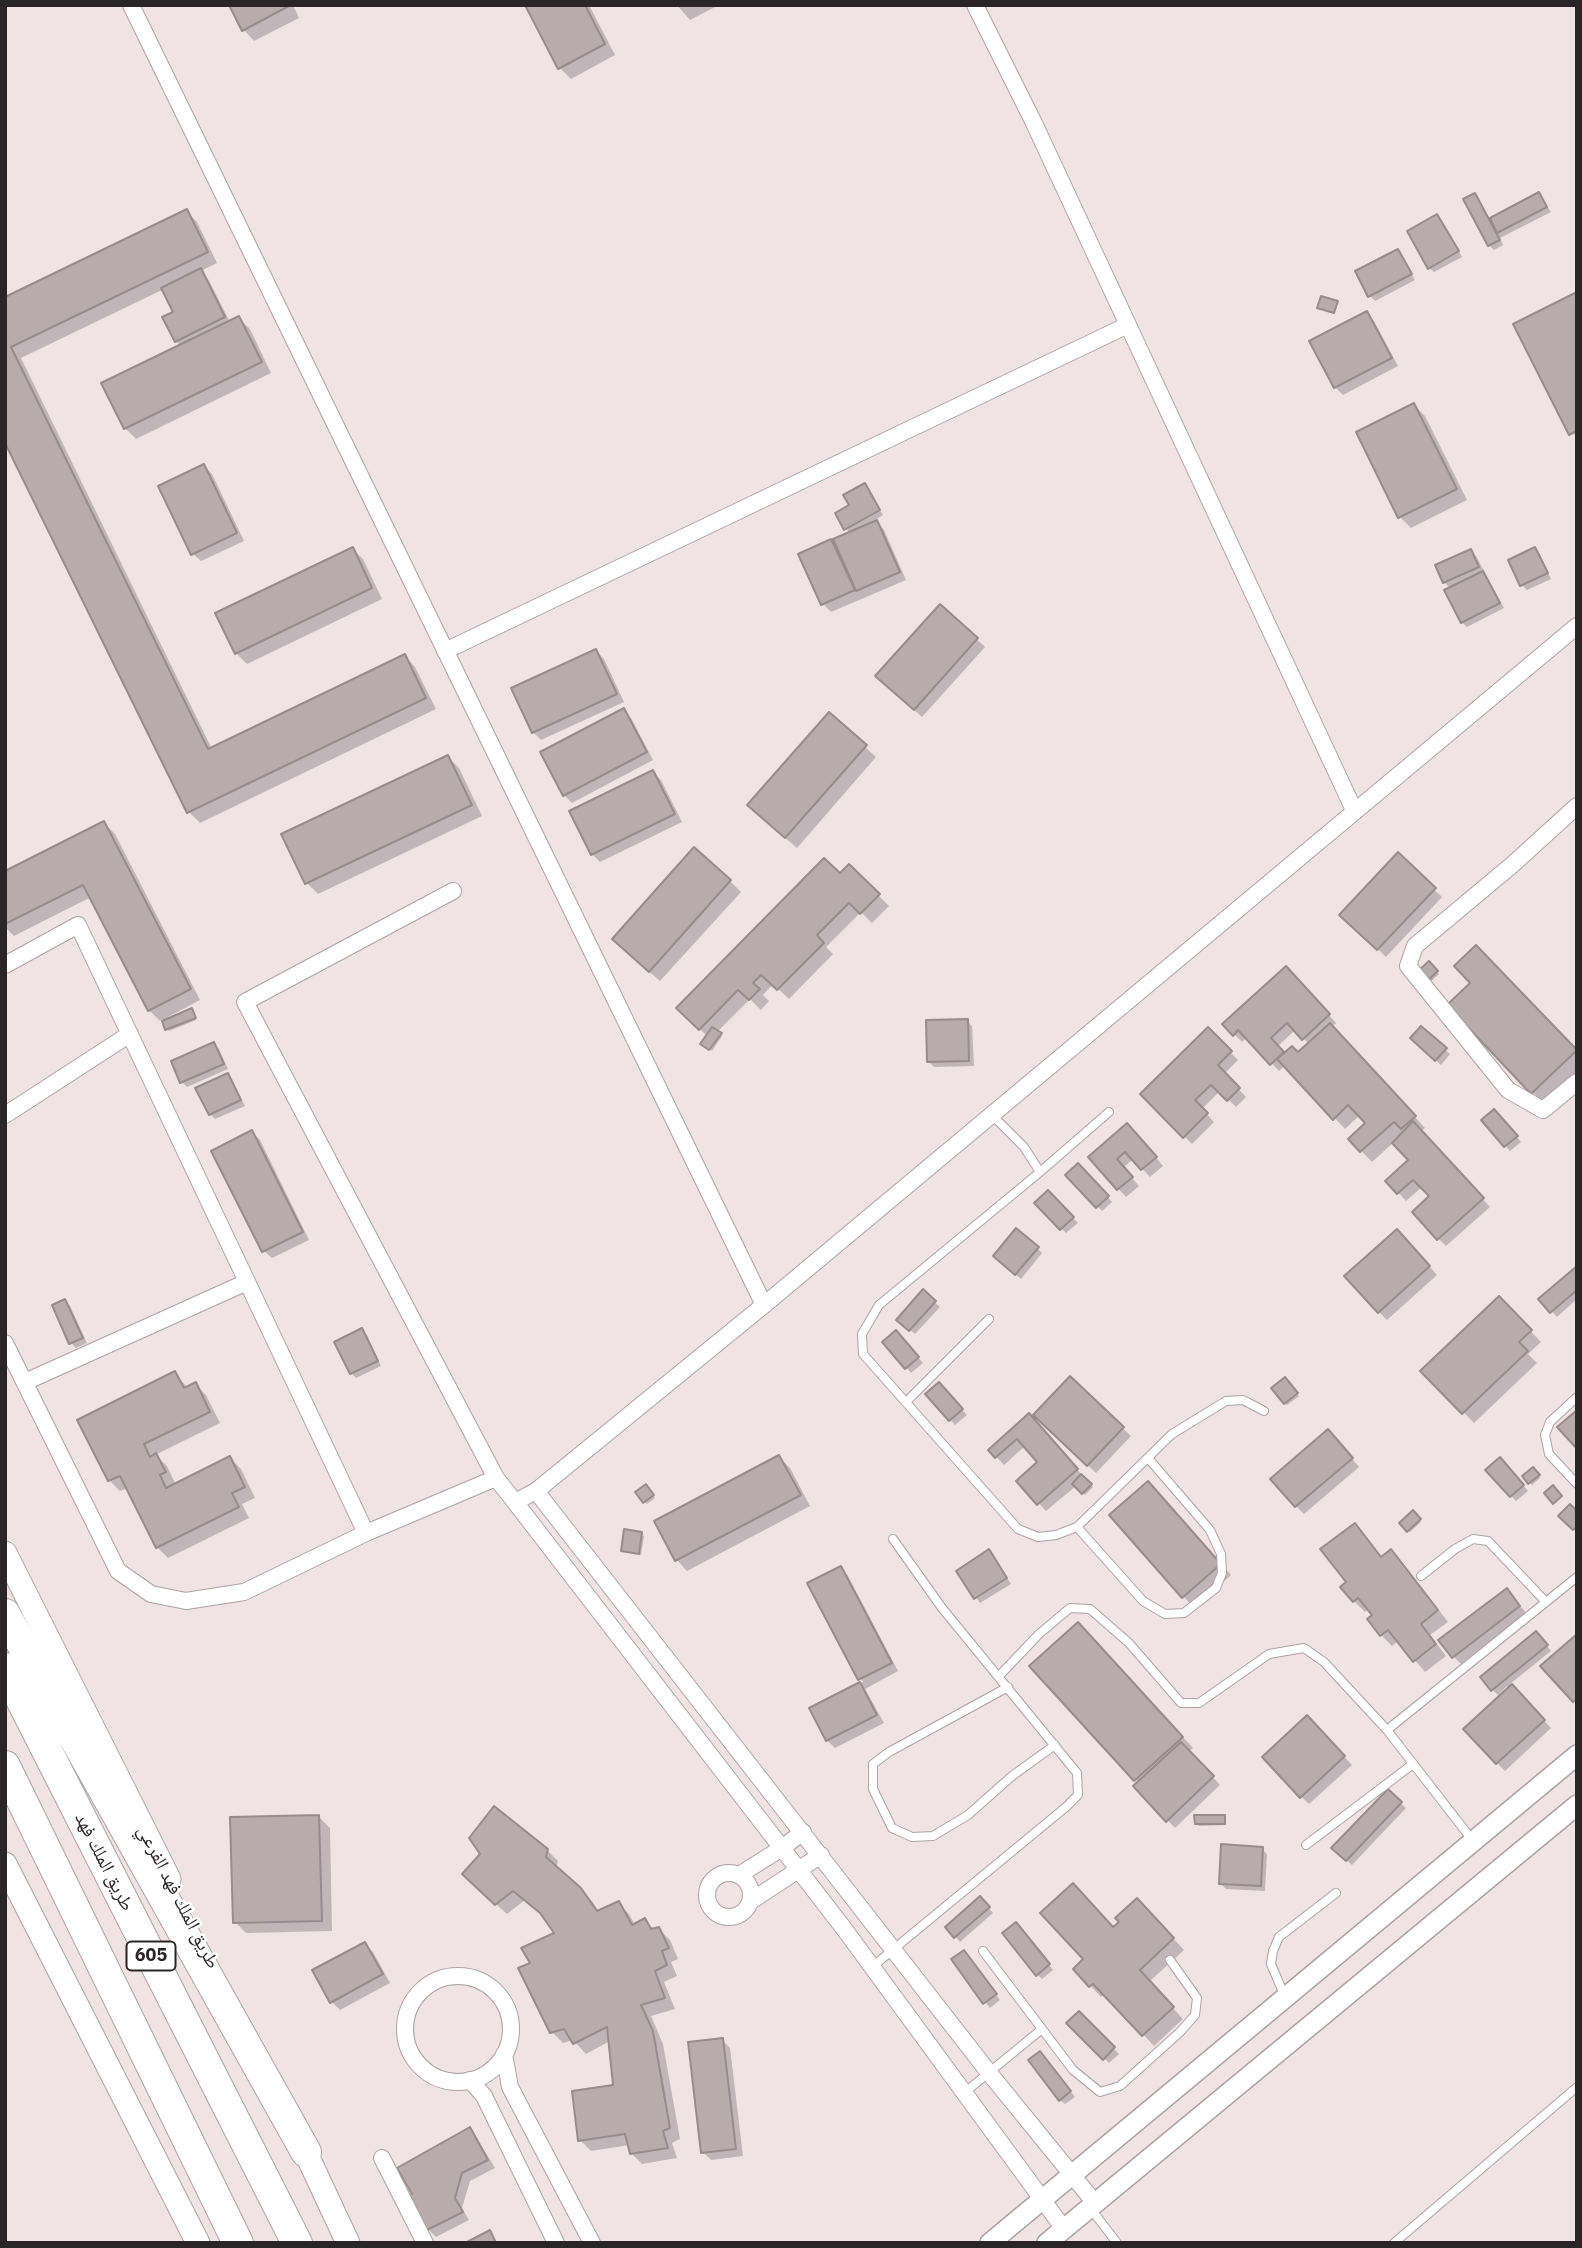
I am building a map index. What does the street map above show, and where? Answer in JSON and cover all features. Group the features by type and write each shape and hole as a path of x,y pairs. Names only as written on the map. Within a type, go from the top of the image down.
{"highway":[{"path":"5,1614 306,2152"},
{"name":"طريق الملك فهد","path":"5,1668 297,2243"},
{"name":"605","path":"5,1766 238,2243"}],"main road":[{"name":"طريق الملك فهد الفرعي","path":"5,1553 306,2152 348,2243"},
{"path":"5,1864 198,2243"}],"street":[{"path":"131,5 764,1305"},
{"path":"975,5 1033,121 1354,810"},
{"path":"445,650 1128,325"},
{"path":"515,1502 536,1491 764,1305 1577,626"},
{"path":"1577,806 1512,865 1415,946 1408,966 1508,1090 1543,1110 1577,1082"},
{"path":"453,891 245,1002 496,1478 872,1966 1064,2229"},
{"path":"5,965 78,925 366,1533"},
{"path":"5,1115 130,1034"},
{"path":"25,1382 247,1282"},
{"path":"5,1343 118,1571 151,1594 186,1601 244,1591 366,1533 496,1478"},
{"path":"536,1491 990,2074 1071,2174 1092,2205"},
{"path":"990,2243 1577,1755"},
{"path":"1047,2243 1577,1805"},
{"path":"803,1832 739,1875 723,1874 714,1879 708,1890 709,1905 720,1916 743,1913 751,1901 797,1868 821,1855"},
{"path":"739,1875 750,1886 751,1901"},
{"path":"459,1976 483,1982 502,1999 511,2023 504,2054 493,2069 470,2080 444,2080 433,2075 414,2058 408,2047 405,2034 409,2009 423,1989 434,1982 459,1976"},
{"path":"504,2054 510,2087 592,2243"},
{"path":"470,2080 484,2096 556,2243"},
{"path":"382,2158 425,2243"},
{"path":"539,2207 567,2194"}],"lane":[{"path":"1109,1112 878,1305 862,1334 863,1354 1018,1529 1038,1537 1056,1535 1077,1527 1172,1434 1226,1401 1243,1400 1264,1411"},
{"path":"992,1115 1024,1147 1040,1172"},
{"path":"906,1402 989,1319"},
{"path":"1577,1397 1549,1422 1545,1435 1549,1454 1577,1484"},
{"path":"1077,1527 1143,1601 1165,1614 1184,1613 1216,1588 1222,1573 1221,1554 1210,1530 1148,1458"},
{"path":"872,1966 1078,1795 1077,1773 942,1608 893,1539"},
{"path":"1421,1576 1455,1549 1473,1539 1488,1541 1546,1602"},
{"path":"1387,1730 1577,1577"},
{"path":"999,1676 1039,1634 1070,1608 1090,1609 1129,1643 1181,1703 1199,1703 1269,1654 1304,1648 1324,1662 1387,1730 1473,1841"},
{"path":"1008,1687 889,1752 873,1764 873,1789 892,1828 912,1837 933,1836 968,1815 1012,1776 1055,1745"},
{"path":"1306,1845 1413,1764"},
{"path":"1285,1997 1271,1964 1279,1937 1336,1893"},
{"path":"983,1951 1073,2070 1100,2092 1120,2086 1195,2015 1197,1998 1170,1960"},
{"path":"964,2093 1042,2029"},
{"path":"1394,2243 1577,2087"},
{"path":"1092,2205 1116,2243"}],"building":[{"path":"229,5 289,5 289,6 242,31"},
{"path":"525,5 585,5 605,44 558,69"},
{"path":"1539,192 1547,207 1497,233 1490,218"},
{"path":"1475,193 1500,240 1488,246 1463,199"},
{"path":"187,209 208,252 11,347 208,749 405,654 426,698 187,813 5,443 5,297"},
{"path":"1437,214 1459,251 1428,269 1407,231"},
{"path":"1398,249 1412,274 1368,297 1355,271"},
{"path":"201,268 225,317 175,342 162,317 173,312 161,288"},
{"path":"1577,292 1577,431 1569,435 1513,324"},
{"path":"1321,296 1338,301 1334,313 1317,308"},
{"path":"1367,311 1392,358 1334,388 1309,341"},
{"path":"239,316 262,362 124,429 101,383"},
{"path":"1414,403 1457,489 1398,518 1356,432"},
{"path":"204,464 237,533 191,555 158,486"},
{"path":"865,483 880,510 844,530 835,513 849,505 843,495"},
{"path":"877,520 900,572 856,591 833,539"},
{"path":"831,539 855,590 821,605 798,554"},
{"path":"353,547 372,588 235,654 215,613"},
{"path":"1535,547 1548,573 1520,586 1508,560"},
{"path":"1471,549 1479,567 1443,583 1435,565"},
{"path":"1483,571 1500,603 1461,623 1444,590"},
{"path":"940,604 978,638 914,710 875,676"},
{"path":"596,649 617,694 532,733 511,688"},
{"path":"624,708 647,752 563,796 540,752"},
{"path":"829,712 867,745 785,838 747,805"},
{"path":"448,755 472,805 305,884 281,834"},
{"path":"653,770 675,814 591,855 569,811"},
{"path":"104,821 191,989 148,1011 83,885 5,924 5,871"},
{"path":"694,847 731,880 649,972 612,939"},
{"path":"1398,852 1436,888 1377,950 1339,915"},
{"path":"824,858 840,873 849,864 880,894 860,914 849,903 817,935 824,943 777,990 761,975 753,983 760,989 749,1000 738,990 699,1030 676,1008"},
{"path":"1476,945 1577,1050 1531,1094 1447,1005 1470,983 1454,966"},
{"path":"1429,961 1438,971 1424,984 1415,974"},
{"path":"1286,966 1330,1014 1302,1040 1287,1023 1271,1038 1284,1052 1270,1065 1238,1030 1233,1036 1222,1024"},
{"path":"192,1008 196,1018 165,1030 162,1021"},
{"path":"968,1019 969,1061 927,1062 926,1020"},
{"path":"1330,1023 1416,1116 1401,1129 1394,1122 1360,1152 1348,1139 1365,1123 1348,1105 1333,1120 1277,1059 1292,1046 1298,1052"},
{"path":"1421,1026 1447,1048 1435,1061 1410,1038"},
{"path":"712,1027 722,1033 709,1050 700,1044"},
{"path":"1208,1027 1232,1051 1218,1065 1240,1088 1227,1101 1211,1085 1195,1100 1208,1113 1183,1138 1140,1094"},
{"path":"214,1042 224,1064 180,1083 171,1061"},
{"path":"228,1073 241,1100 209,1115 195,1088"},
{"path":"1494,1109 1518,1136 1504,1147 1481,1120"},
{"path":"1413,1121 1484,1198 1437,1240 1412,1212 1429,1196 1413,1180 1397,1194 1385,1181 1408,1160 1392,1143"},
{"path":"1127,1123 1157,1157 1141,1170 1125,1152 1117,1159 1133,1177 1117,1190 1088,1157"},
{"path":"252,1130 303,1232 262,1252 211,1151"},
{"path":"1078,1163 1109,1196 1096,1208 1065,1175"},
{"path":"1048,1190 1074,1217 1060,1230 1034,1203"},
{"path":"1016,1228 1039,1247 1015,1275 993,1256"},
{"path":"1397,1229 1430,1266 1378,1313 1344,1276"},
{"path":"1577,1266 1577,1290 1550,1313 1538,1299"},
{"path":"923,1289 936,1301 909,1331 896,1320"},
{"path":"1499,1296 1532,1330 1519,1342 1528,1351 1462,1414 1420,1371"},
{"path":"65,1299 83,1338 69,1344 52,1305"},
{"path":"362,1328 378,1361 350,1374 334,1342"},
{"path":"896,1330 919,1357 905,1369 882,1342"},
{"path":"175,1371 184,1388 196,1382 210,1412 144,1444 150,1457 156,1453 166,1472 160,1475 166,1488 230,1456 245,1487 232,1493 239,1507 156,1548 120,1476 108,1481 77,1420"},
{"path":"1070,1376 1124,1427 1087,1466 1033,1415"},
{"path":"1285,1377 1298,1393 1284,1404 1271,1388"},
{"path":"939,1382 963,1409 949,1421 925,1394"},
{"path":"1577,1410 1577,1449 1557,1427"},
{"path":"1029,1413 1078,1469 1037,1505 1016,1481 1037,1462 1017,1439 995,1458 988,1450"},
{"path":"1328,1429 1353,1458 1295,1507 1270,1479"},
{"path":"779,1455 801,1495 675,1561 654,1521"},
{"path":"1500,1457 1524,1485 1510,1497 1485,1470"},
{"path":"1533,1467 1540,1475 1528,1484 1522,1476"},
{"path":"1081,1474 1092,1484 1082,1494 1072,1484"},
{"path":"1148,1481 1221,1564 1182,1598 1109,1515"},
{"path":"646,1484 654,1495 643,1503 635,1492"},
{"path":"1553,1485 1562,1496 1553,1504 1544,1493"},
{"path":"1570,1504 1577,1511 1577,1527 1573,1530 1558,1516"},
{"path":"1413,1510 1421,1519 1407,1532 1399,1523"},
{"path":"1355,1523 1381,1557 1391,1549 1438,1610 1421,1624 1436,1644 1413,1662 1388,1630 1380,1636 1367,1619 1372,1615 1358,1598 1353,1602 1340,1587 1346,1582 1320,1549"},
{"path":"624,1529 642,1532 639,1554 621,1551"},
{"path":"989,1549 1007,1578 974,1599 956,1571"},
{"path":"841,1566 892,1663 858,1680 807,1583"},
{"path":"1507,1588 1520,1606 1452,1658 1438,1640"},
{"path":"1078,1622 1183,1737 1134,1781 1029,1666"},
{"path":"1536,1631 1548,1645 1491,1691 1480,1677"},
{"path":"1577,1634 1577,1699 1573,1702 1540,1666"},
{"path":"860,1682 877,1715 826,1741 809,1708"},
{"path":"1512,1684 1545,1720 1496,1764 1463,1729"},
{"path":"1307,1715 1345,1756 1300,1798 1262,1757"},
{"path":"1181,1742 1214,1776 1166,1822 1133,1786"},
{"path":"1388,1789 1402,1802 1346,1861 1331,1848"},
{"path":"494,1806 548,1849 546,1857 581,1888 597,1911 619,1901 632,1925 645,1918 651,1929 659,1927 669,1948 662,1951 667,1965 655,1971 665,1998 641,2005 653,2031 670,2128 663,2131 668,2148 630,2154 625,2134 578,2141 572,2091 613,2085 607,2027 573,2044 564,2029 550,2033 518,1968 530,1963 521,1948 554,1933 540,1913 513,1891 495,1905 462,1874 480,1854 469,1838"},
{"path":"319,1815 322,1921 233,1923 230,1817"},
{"path":"1194,1815 1225,1815 1225,1824 1195,1824"},
{"path":"1221,1844 1263,1847 1261,1886 1219,1884"},
{"path":"1073,1883 1113,1927 1119,1922 1115,1918 1137,1898 1174,1938 1140,1970 1174,2007 1142,2036 1093,1984 1089,1987 1073,1969 1083,1959 1040,1913"},
{"path":"980,1896 990,1907 954,1938 945,1927"},
{"path":"1016,1922 1050,1964 1036,1976 1002,1933"},
{"path":"365,1942 383,1974 330,2003 312,1970"},
{"path":"964,1950 997,1994 983,2004 951,1959"},
{"path":"1079,2011 1115,2047 1103,2060 1066,2023"},
{"path":"723,2038 736,2149 701,2153 688,2042"},
{"path":"1040,2051 1071,2091 1059,2101 1028,2060"},
{"path":"470,2127 488,2160 462,2173 455,2198 463,2212 427,2230 407,2197 412,2194 397,2168"},
{"path":"490,2230 496,2243 465,2243"}]}
